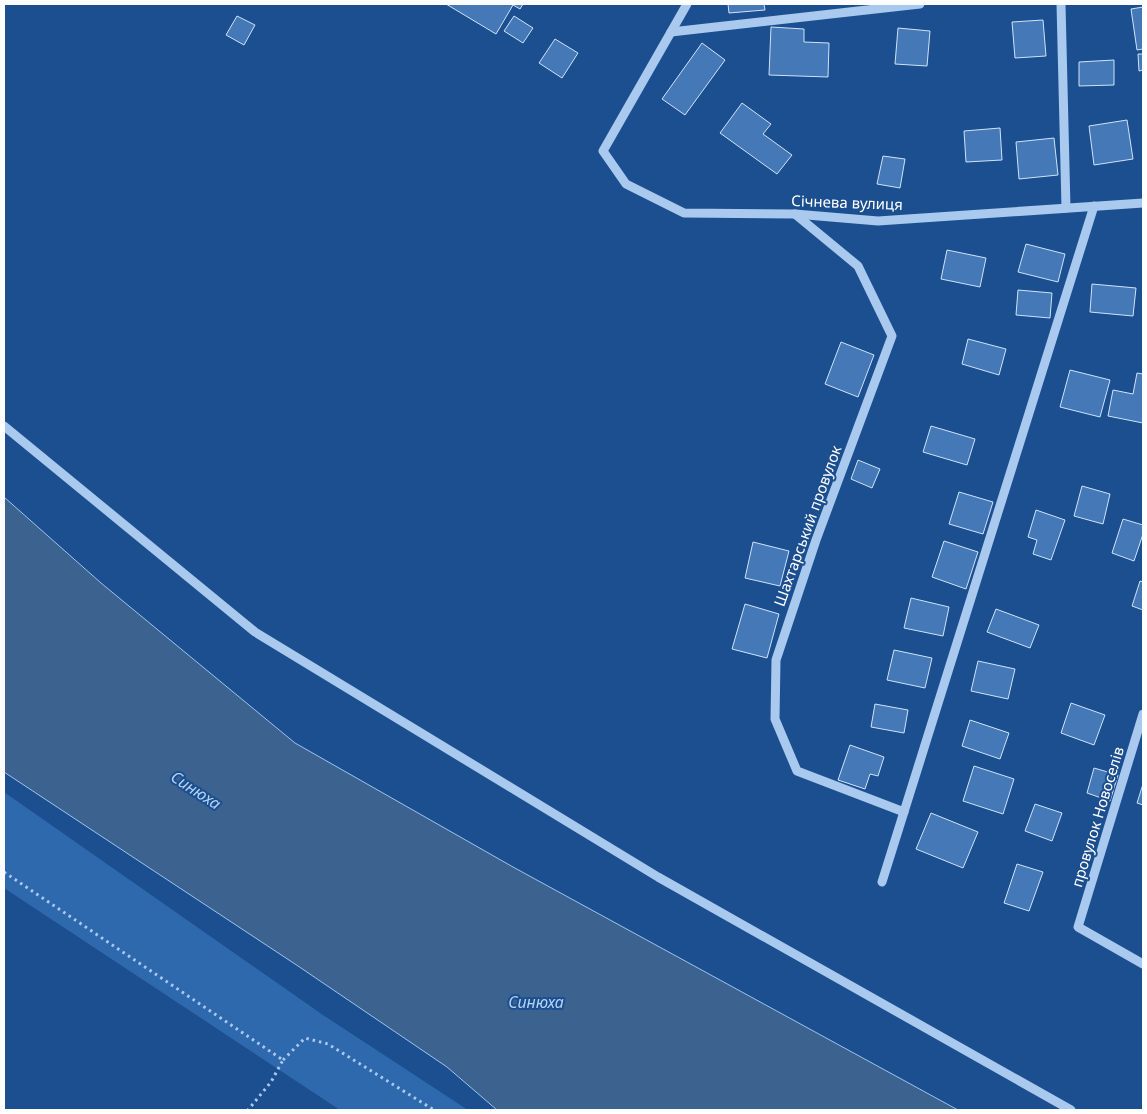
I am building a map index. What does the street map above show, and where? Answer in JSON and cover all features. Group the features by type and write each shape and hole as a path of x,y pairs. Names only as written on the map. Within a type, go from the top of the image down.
{"street":[{"path":"671,32 687,4"},
{"path":"671,32 920,4"},
{"path":"1061,4 1066,208"},
{"name":"Січнева вулиця","path":"671,32 603,151 626,184 684,213 795,214 878,221 1143,203"},
{"path":"882,882 1094,206"},
{"name":"Шахтарський провулок","path":"795,214 858,266 892,336 816,540 776,660 775,719 797,771 904,812"},
{"path":"4,426 255,632 658,877 1071,1110"},
{"name":"провулок Новоселів","path":"1143,714 1078,927 1143,964"}],"path":[{"path":"4,872 282,1060"},
{"path":"248,1110 271,1082 282,1060 305,1038 328,1044 434,1110"}],"shaded area":[{"path":"4,792 323,1015 468,1110 340,1110 4,888"}],"water":[{"name":"Синюха","path":"4,497 101,583 295,743 513,867 958,1110 497,1110 447,1067 4,772"}],"building":[{"path":"446,4 523,4 520,9 513,5 496,34"},
{"path":"728,4 764,4 765,10 729,13"},
{"path":"1143,7 1143,49 1137,50 1131,9"},
{"path":"237,16 255,25 244,45 226,35"},
{"path":"514,16 533,28 523,43 504,31"},
{"path":"1043,20 1046,56 1015,58 1012,22"},
{"path":"771,27 804,29 804,42 829,43 828,77 769,75"},
{"path":"898,28 930,31 927,66 895,64"},
{"path":"555,39 578,53 562,78 539,63"},
{"path":"702,43 725,60 685,115 662,99"},
{"path":"1138,54 1143,54 1143,70 1139,71"},
{"path":"1114,60 1114,85 1079,86 1079,62"},
{"path":"742,103 771,124 763,134 792,155 777,174 720,133"},
{"path":"1127,120 1133,159 1094,165 1089,126"},
{"path":"1000,128 1002,160 966,162 964,131"},
{"path":"1054,138 1058,175 1019,179 1016,142"},
{"path":"883,156 905,159 900,188 877,184"},
{"path":"1026,244 1065,254 1058,282 1018,272"},
{"path":"947,250 986,258 980,287 941,279"},
{"path":"1092,284 1136,288 1133,316 1090,312"},
{"path":"1018,290 1052,293 1050,318 1016,315"},
{"path":"968,339 1006,349 999,375 962,364"},
{"path":"841,342 874,355 858,397 825,384"},
{"path":"1070,370 1110,380 1100,417 1060,407"},
{"path":"1137,373 1143,374 1143,423 1108,416 1113,390 1133,394"},
{"path":"931,426 975,439 967,465 923,452"},
{"path":"858,460 880,469 872,488 851,479"},
{"path":"1082,486 1110,494 1103,524 1074,516"},
{"path":"959,492 993,502 983,534 949,524"},
{"path":"1036,510 1065,520 1051,560 1033,554 1037,540 1028,537"},
{"path":"1123,519 1143,525 1143,534 1134,561 1112,553"},
{"path":"944,541 978,552 966,589 932,577"},
{"path":"753,542 789,551 780,586 745,578"},
{"path":"1140,581 1143,582 1143,610 1132,606"},
{"path":"911,598 949,607 943,636 904,628"},
{"path":"745,604 779,614 767,658 732,649"},
{"path":"996,609 1039,625 1030,648 987,632"},
{"path":"894,650 932,658 925,688 887,680"},
{"path":"978,661 1015,669 1008,699 971,691"},
{"path":"1071,703 1105,715 1094,745 1061,733"},
{"path":"875,704 908,710 904,733 871,727"},
{"path":"970,720 1009,733 1000,759 962,746"},
{"path":"850,745 884,757 878,776 870,774 865,789 838,780"},
{"path":"974,766 1014,779 1003,814 963,801"},
{"path":"1094,768 1118,775 1110,801 1087,793"},
{"path":"1143,784 1143,805 1137,803"},
{"path":"1035,804 1062,813 1052,841 1025,831"},
{"path":"931,813 978,832 963,868 916,849"},
{"path":"1017,864 1043,872 1029,911 1004,903"}]}
